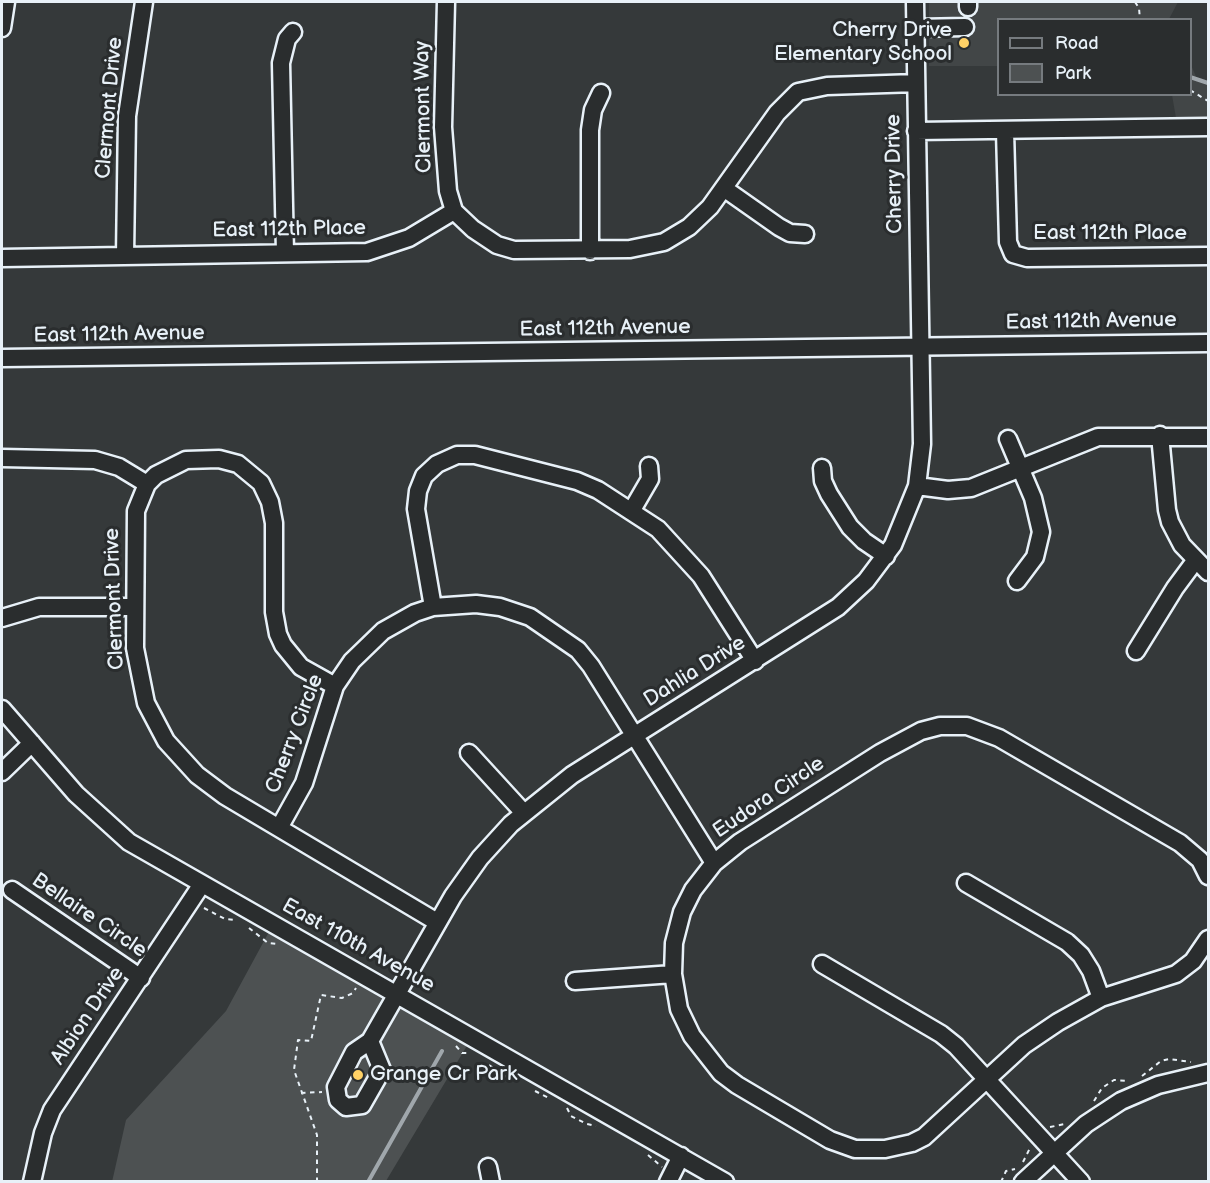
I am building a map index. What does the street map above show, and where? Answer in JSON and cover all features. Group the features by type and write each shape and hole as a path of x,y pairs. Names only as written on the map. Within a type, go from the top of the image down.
{"street":[{"path":"2,28 6,2"},
{"name":"Clermont Drive","path":"125,256 127,116 144,2"},
{"name":"Clermont Way","path":"446,2 444,152 448,191 454,211"},
{"name":"Cherry Drive","path":"915,2 920,346"},
{"path":"916,28 965,27"},
{"path":"285,253 281,63 287,39 293,32"},
{"path":"454,211 485,239 497,245 529,251 638,248 664,242 689,227 725,189 777,113 798,92 827,86 916,83"},
{"path":"590,250 590,130 593,110 601,93"},
{"path":"916,131 1209,127"},
{"name":"East 112th Place","path":"1005,131 1008,242 1013,254 1027,258 1209,256"},
{"path":"725,189 778,227 790,233 805,234"},
{"name":"East 112th Place","path":"2,258 345,254 378,250 410,238 454,211"},
{"name":"East 112th Avenue","path":"2,358 1209,343"},
{"name":"Dahlia Drive","path":"336,1088 354,1052 370,1041 437,922 480,858 524,813 572,775 755,661 852,596 886,556 917,486 922,444 920,346"},
{"path":"917,486 948,490 971,488 1098,437 1160,435 1209,437"},
{"path":"1160,435 1167,510 1176,535 1195,561 1209,572"},
{"path":"1008,439 1018,468 1033,498 1041,532 1035,557 1017,581"},
{"path":"433,607 416,499 424,476 447,458 475,455 559,475 598,490 632,510 668,537 701,576 755,661"},
{"path":"2,458 94,460 119,467 147,484 170,465 202,458 228,460 253,475 266,493 273,512 274,612 283,645 301,667 335,686"},
{"path":"632,510 648,482 649,466"},
{"path":"822,468 823,481 829,494 850,527 864,541 886,556"},
{"name":"Clermont Drive","path":"147,484 136,510 135,648 146,702 166,741 197,775 225,796 437,922"},
{"path":"1136,651 1175,588 1195,561"},
{"name":"Cherry Circle","path":"279,828 304,783 335,686 352,662 383,631 405,618 433,607 464,604 500,607 530,617 571,643 591,666 714,863"},
{"path":"2,618 39,607 135,607"},
{"name":"East 110th Avenue","path":"2,709 76,794 116,832 146,854 396,992 725,1182"},
{"name":"Eudora Circle","path":"1209,876 1200,861 1180,843 999,738 981,730 955,724 921,731 879,753 740,842 714,863 693,890 682,912 674,943 673,974 675,992 685,1023 700,1049 721,1073 752,1095 844,1146 871,1150 912,1143 944,1120 1042,1032 1101,998 1176,974 1193,961 1209,939"},
{"path":"2,772 32,743"},
{"path":"469,753 524,813"},
{"path":"966,883 1067,942 1081,955 1091,971 1101,998"},
{"name":"Albion Drive","path":"32,1182 43,1133 52,1110 202,884"},
{"name":"Bellaire Circle","path":"12,890 141,978"},
{"path":"822,964 941,1034 987,1079 1081,1182"},
{"path":"575,981 673,974"},
{"path":"336,1088 338,1100 346,1107 362,1105 382,1070 370,1041"},
{"path":"1023,1182 1086,1124 1121,1101 1158,1085 1209,1073"},
{"path":"668,1182 681,1156"}],"path":[{"path":"1135,2 1139,8 1140,18"},
{"path":"1192,91 1209,101"},
{"path":"317,1182 317,1135 294,1070 298,1040 311,1041 321,995 342,998 353,993 356,988"},
{"path":"301,1093 328,1091 336,1088"}],"shaded area":[{"name":"Cherry Drive Elementary School","path":"929,2 1178,2 1170,18 997,18 997,66 929,66"},
{"path":"1192,67 1197,79 1208,83 1208,118 1176,118 1172,96 1192,96"}],"green space":[{"path":"270,930 468,1044 386,1181 112,1182 126,1120 226,1011"}],"waterway":[{"path":"1192,78 1208,83"},
{"path":"368,1182 442,1051"}],"place":[{"name":"Cherry Drive Elementary School","path":"964,43"},
{"name":"Grange Cr Park","path":"358,1075"}]}
